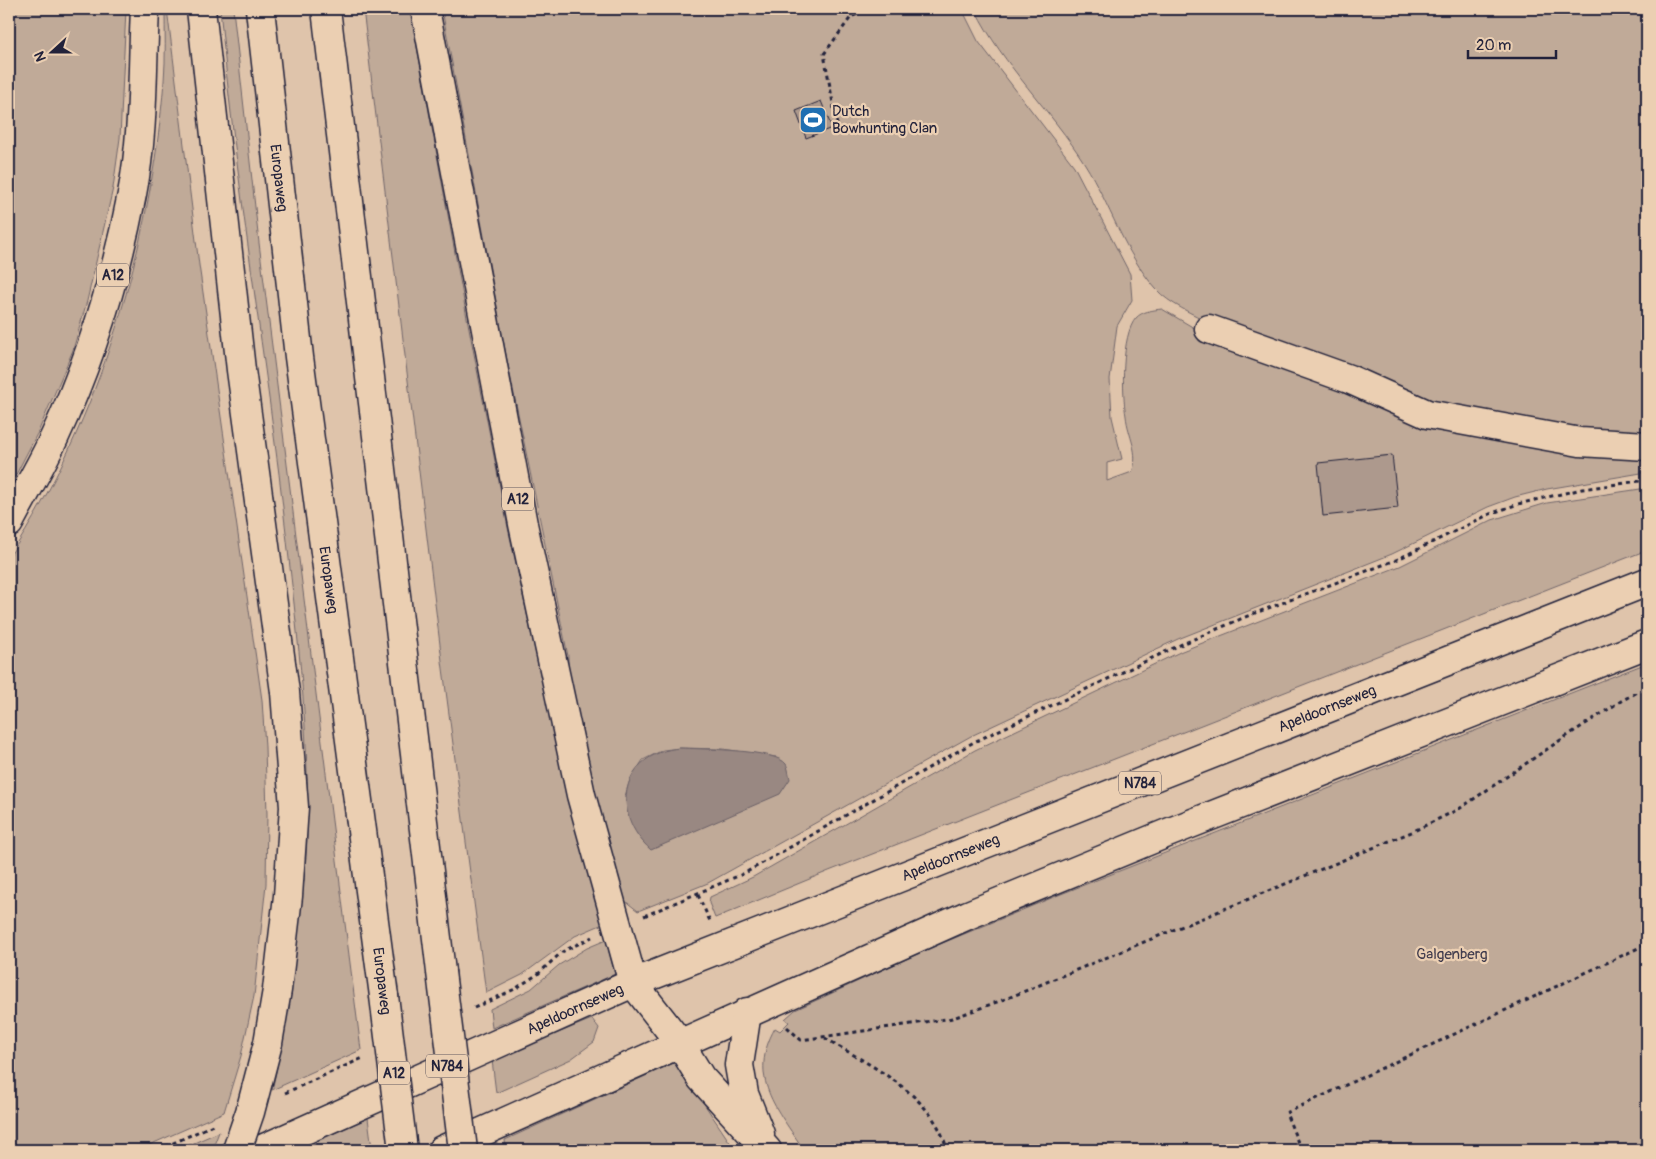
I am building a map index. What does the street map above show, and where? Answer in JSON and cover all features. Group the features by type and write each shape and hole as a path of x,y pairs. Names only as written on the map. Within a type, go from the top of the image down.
{"main road":[{"name":"A12","path":"9,523 55,436 92,346 115,269 132,193 136,164 143,98 145,9"},
{"path":"201,9 240,370 286,692 294,807 288,896 277,990 268,1043 250,1112 237,1150"},
{"name":"Europaweg","path":"260,9 299,357 403,1150"},
{"path":"326,9 463,1150"},
{"name":"A12","path":"425,9 522,524 581,795 634,983"},
{"path":"1209,329 1349,379 1427,414 1580,442 1647,446"},
{"name":"Apeldoornseweg","path":"260,1150 634,983 1647,582"},
{"path":"442,1150 679,1042 968,915 1156,838 1647,644"},
{"path":"634,983 679,1042 701,1078 766,1150"},
{"path":"747,1012 739,1065 744,1094 766,1150"}],"path":[{"path":"837,125 824,54 851,17 867,9"},
{"path":"698,895 745,873 974,742 1180,645 1250,615 1396,560 1490,514 1518,504 1582,489 1647,480"},
{"path":"947,1150 938,1126 925,1107 910,1093 824,1038 953,1018 1017,994 1414,831 1459,809 1622,700 1647,687"},
{"path":"1301,1150 1286,1114 1647,944"}],"green space":[{"path":"9,9 126,9 120,138 113,188 87,301 73,350 39,430 9,488"},
{"path":"165,9 167,9 199,265 262,700 267,814 266,884 254,996 241,1056 224,1112 138,1150 9,1150 9,557 41,504 70,448 95,389 116,329 147,205 157,143 165,72"},
{"path":"220,9 233,9 259,243 361,1050 272,1090 285,1020 304,879 307,836 307,762 302,688 287,541 234,142"},
{"path":"363,9 410,9 508,528 552,727 603,924 575,936 522,975 486,993 442,661"},
{"path":"442,9 962,9 978,41 1074,166 1130,274 1132,300 1117,326 1110,379 1112,417 1122,459 1107,463 1107,481 1132,472 1134,465 1135,458 1127,423 1123,380 1125,351 1131,326 1141,314 1162,309 1206,335 1346,385 1647,453 1647,472 1547,489 1515,497 1488,507 1392,554 1178,639 971,736 708,883 638,911 620,897 568,705 568,656 506,355","holes":["680,748 723,749 776,757 633,824 625,796 630,780 643,760 663,750"]},
{"path":"975,9 1647,9 1647,440 1430,410 1211,323 1174,304 1156,289 1145,275 1126,244 1085,164 1072,144 999,50"},
{"path":"1647,488 1647,550 829,871 715,918 709,903 710,897 753,877 975,750 1182,651 1400,566 1492,520 1547,503"},
{"name":"Galgenberg","path":"1647,663 1647,1150 804,1150 776,1107 765,1078 764,1062 767,1046 775,1028 780,1031 789,1022 785,1019 795,1010 935,946 1061,894"},
{"path":"606,940 615,974 492,1028 490,1009 531,989 559,965 587,948"},
{"path":"592,1019 599,1028 594,1042 571,1059 496,1093 492,1060"},
{"path":"676,1062 735,1150 506,1150 505,1140"},
{"path":"368,1118 372,1149 370,1150 296,1150"},
{"path":"219,1132 212,1150 178,1150"}],"shaded area":[{"path":"680,748 768,755 786,764 790,779 780,794 651,850 638,835 630,819 626,803 628,787 634,773 645,761 660,752"}],"building":[{"path":"821,101 832,128 806,138 796,111"},
{"path":"1392,455 1398,508 1323,516 1318,463"}],"place":[{"name":"Dutch Bowhunting Clan","path":"813,120"}]}
